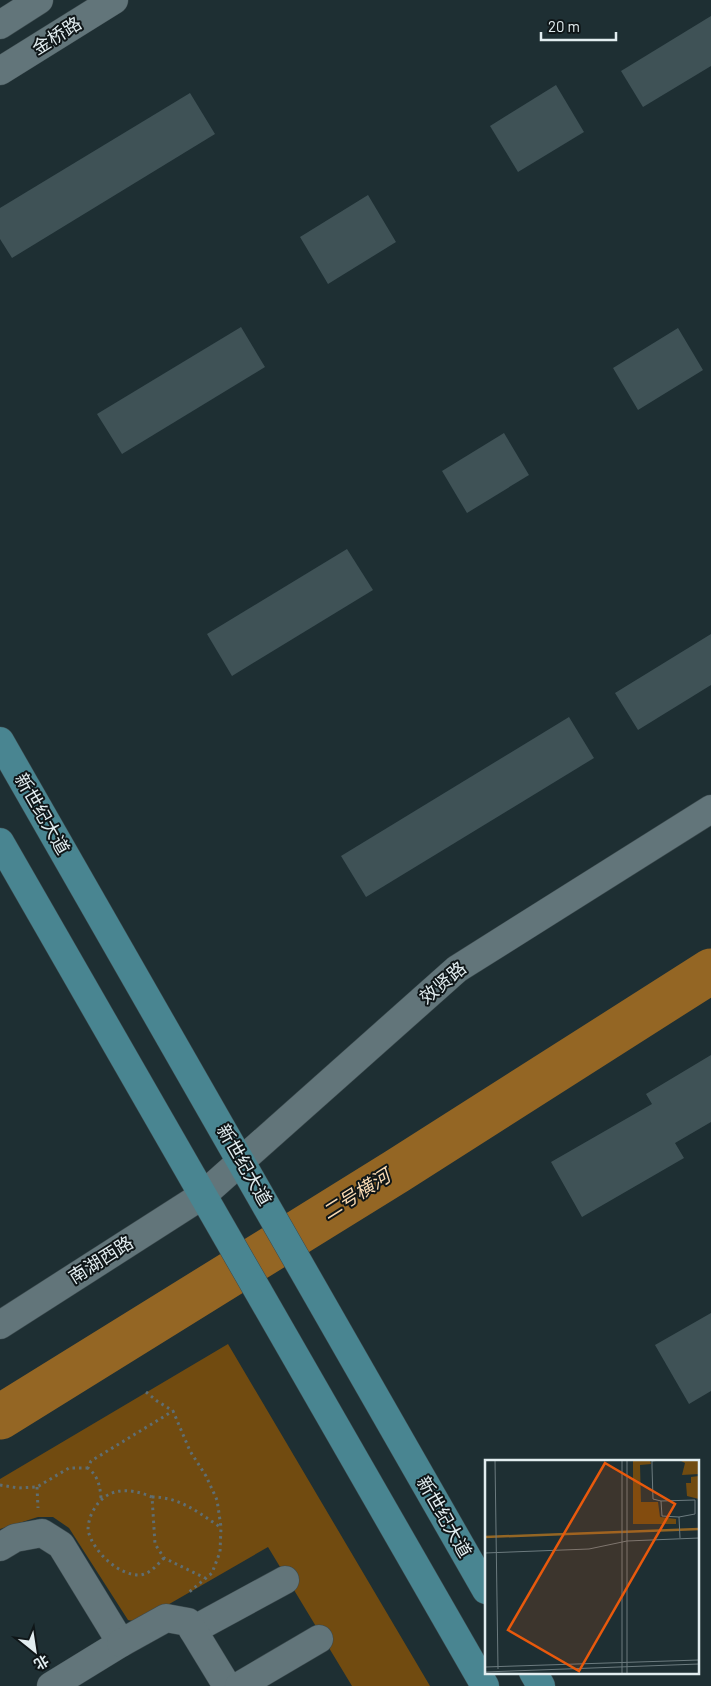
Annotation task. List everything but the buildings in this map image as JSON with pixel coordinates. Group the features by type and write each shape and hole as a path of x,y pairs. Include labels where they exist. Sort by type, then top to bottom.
{"main road":[{"name":"新世纪大道","path":"0,741 485,1588"},
{"path":"0,842 485,1686"},
{"path":"534,1674 541,1686"}],"street":[{"path":"0,25 39,0"},
{"name":"金桥路","path":"0,71 114,0"},
{"name":"效贤路","path":"203,1196 457,969 711,809"},
{"name":"南湖西路","path":"0,1325 203,1196"},
{"path":"0,1547 15,1538 42,1533 61,1545 121,1643"},
{"path":"193,1630 285,1580"},
{"path":"51,1686 166,1618 188,1622 227,1686"},
{"path":"238,1686 319,1639"}],"path":[{"path":"146,1392 173,1410 190,1451 206,1476 217,1500 221,1528 220,1552 212,1574 188,1593"},
{"path":"88,1468 91,1461 173,1410"},
{"path":"0,1485 18,1488 37,1486 69,1468 88,1468 95,1474 100,1487 101,1498"},
{"path":"37,1486 38,1509"},
{"path":"164,1558 154,1569 141,1575 125,1573 111,1564 96,1548 88,1529 90,1515 101,1498 107,1494 127,1491 143,1493 152,1497 164,1497 181,1502 221,1528"},
{"path":"152,1497 155,1544 164,1558 205,1578"}],"shaded area":[{"path":"228,1344 430,1686 352,1686 268,1547 138,1622 128,1620 69,1528 53,1517 38,1517 0,1529 0,1479"}],"waterway":[{"name":"二号横河","path":"0,1417 397,1171 711,971"}]}
